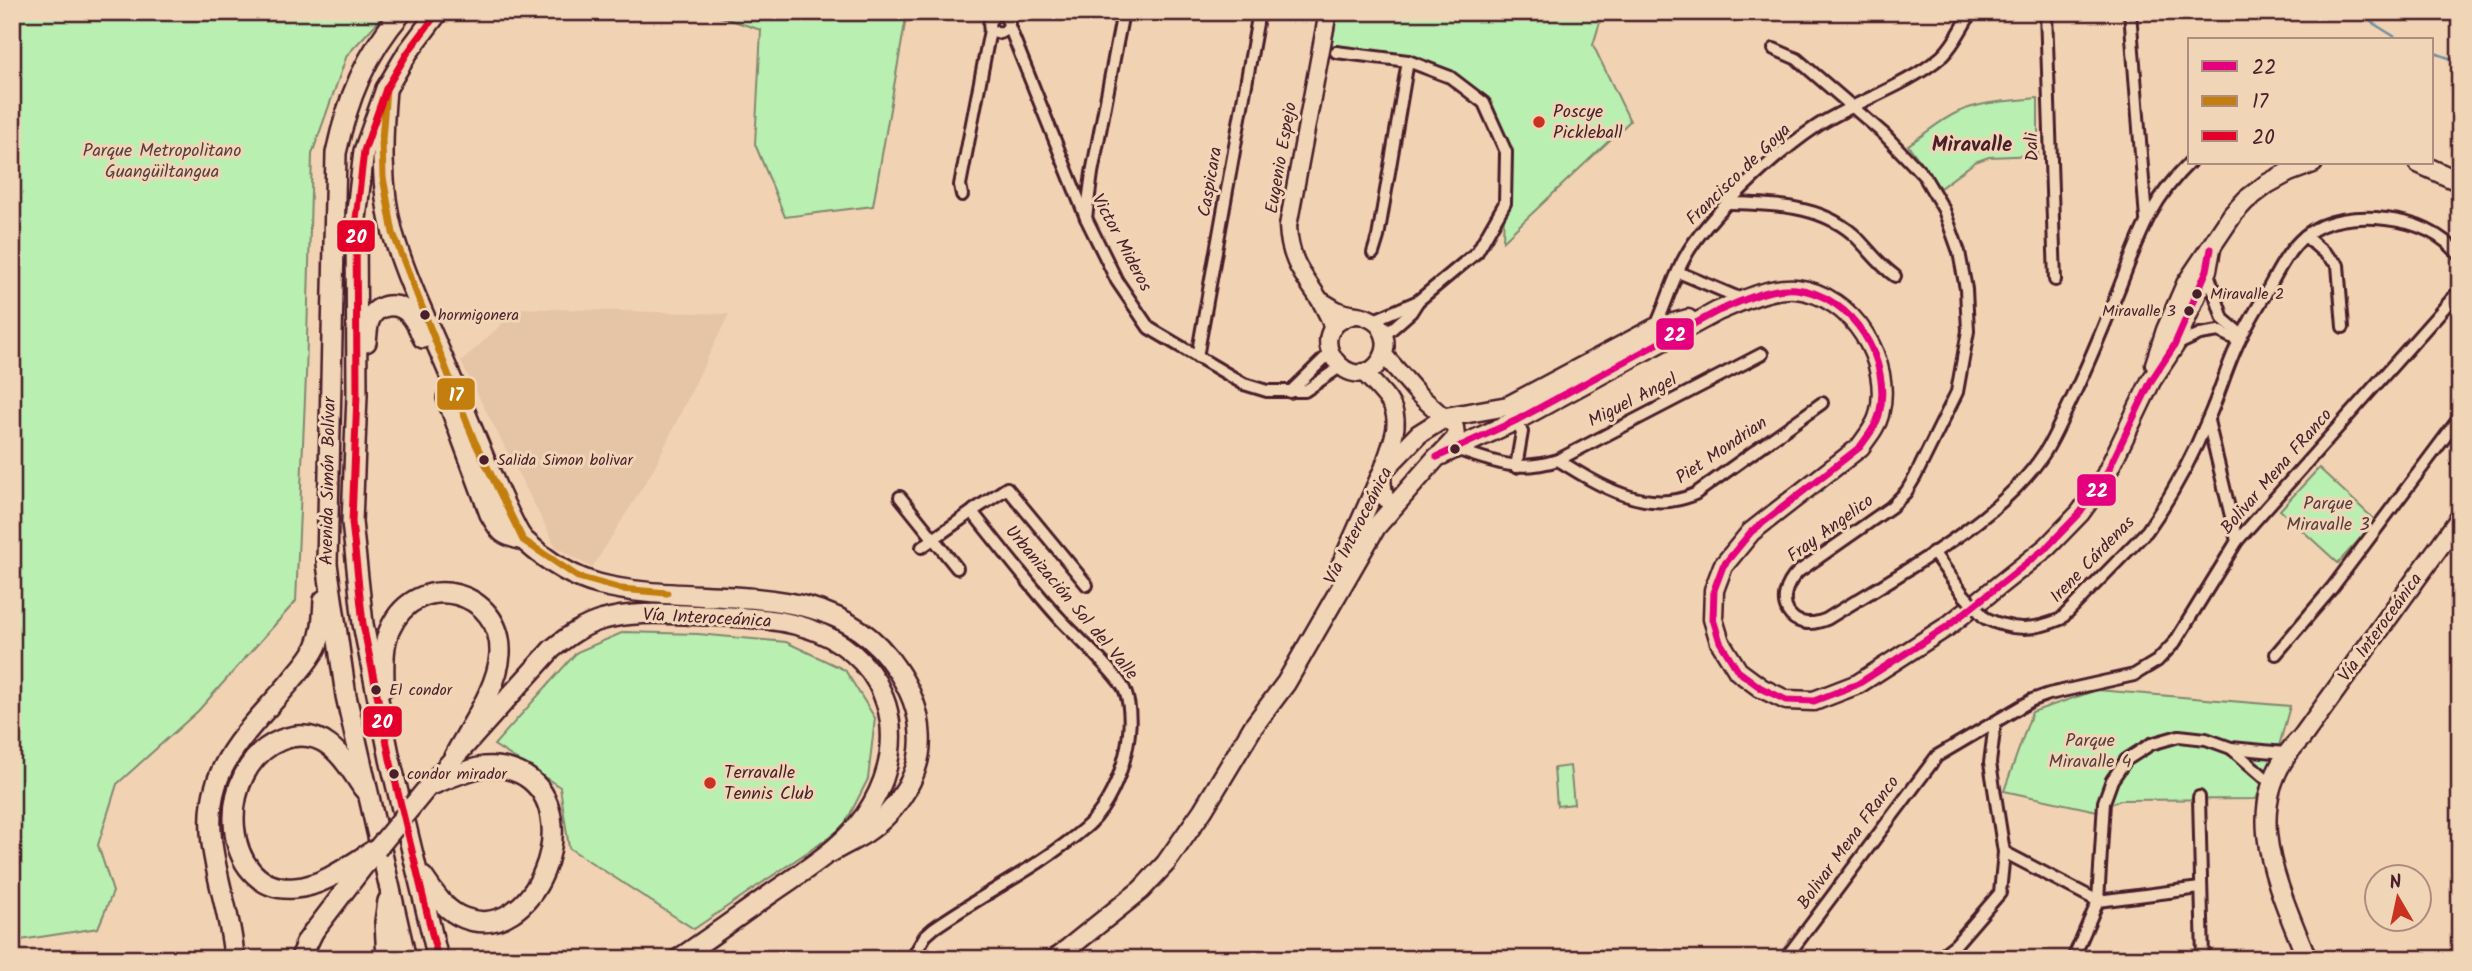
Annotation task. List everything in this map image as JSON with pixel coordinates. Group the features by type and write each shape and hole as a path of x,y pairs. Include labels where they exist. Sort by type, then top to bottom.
{"highway":[{"name":"Avenida Simón Bolívar","path":"402,12 362,69 345,112 336,153 327,564 346,696 406,959"},
{"name":"Avenida Simón Bolívar","path":"438,12 408,52 386,89 364,151 356,219 357,395 352,522 363,624 383,723 438,959"},
{"path":"386,89 382,140 383,177 393,233 474,440 523,540"},
{"path":"357,395 370,319 380,308 402,307 416,320 490,514 506,536 523,540 562,568 597,584 645,592 710,596 818,609 857,626 874,641 888,656 911,696 919,722 920,753 909,784 890,811 865,833 831,852"},
{"path":"234,959 233,937 212,849 212,806 216,786 225,762 237,744 310,658 316,647 322,625 327,564"},
{"path":"383,723 385,645 395,619 411,601 422,595 444,593 467,598 478,605 494,626 500,652 494,681 454,757"},
{"path":"371,801 343,758 330,745 314,737 286,738 262,751 243,772 235,801 234,832 246,863 257,876 281,889 315,883 376,849"},
{"path":"417,870 449,909 463,918 492,920 507,916 528,898 545,869 552,839 552,817 548,802 540,789 516,771 484,767 428,786"},
{"path":"387,959 385,922 389,886"},
{"path":"300,959 313,932"}],"main road":[{"name":"Vía Interoceánica","path":"2151,381 2166,330 2186,284 2228,221 2246,200 2267,184 2310,164"},
{"path":"2420,164 2460,182"},
{"name":"Vía Interoceánica","path":"1253,727 1262,698 1303,634 1342,564 1383,471 1419,434 1446,417 1513,413 1640,354 1718,311 1781,289 1811,292 1833,304 1862,331 1872,348 1882,380 1879,417 1860,447 1751,533 1723,566 1714,590 1713,619 1720,642 1738,671 1760,688 1786,700 1814,701 1858,684 1948,626 2047,547 2080,513 2103,481 2151,381 2174,345 2207,270 2211,249"},
{"name":"Vía Interoceánica","path":"1055,959 1141,890 1166,863 1203,810 1253,727 1286,683 1376,527 1437,457 1455,449 1655,328 1718,311"},
{"name":"Vía Interoceánica","path":"2307,959 2271,860 2265,811 2271,783 2285,753 2302,737 2460,518"},
{"name":"Vía Interoceánica","path":"291,959 428,786 552,649 576,631 602,620 666,614 764,620 816,631 854,653 876,679 889,712 891,751 881,786 872,806 831,852 678,959"},
{"name":"Vía Interoceánica","path":"2268,831 2282,783 2302,737"}],"street":[{"path":"1086,218 1123,12"},
{"name":"Caspicara","path":"1196,358 1259,12"},
{"name":"Eugenio Espejo","path":"1328,12 1288,226 1289,244 1295,264 1323,302 1333,328"},
{"name":"Francisco de Goya","path":"1640,354 1655,328 1678,272 1697,239 1730,202 1785,150 1815,127 1941,57 1972,12"},
{"name":"Dali","path":"2046,12 2054,280"},
{"path":"2130,12 2146,219"},
{"name":"Victor Mideros","path":"962,195 960,185 991,18 998,13 1005,16 1086,218 1117,281 1149,328 1244,384 1268,391 1305,391 1313,387 1335,360"},
{"path":"990,30 1000,33 1009,26"},
{"name":"Fray Angelico","path":"1774,49 1797,59 1884,134 1924,176 1944,210 1959,252 1964,277 1968,331 1957,392 1910,485 1891,507 1789,581 1784,594 1786,607 1791,616 1803,624 1814,625 1827,620 1933,552 2007,499 2029,474 2048,448 2097,344 2146,219 2188,164"},
{"path":"1336,52 1408,61 1450,77 1484,103 1506,152 1505,203 1477,252 1418,301 1374,320"},
{"path":"1373,253 1408,61"},
{"path":"1069,179 1081,182 1092,173"},
{"path":"1730,202 1770,204 1821,215 1852,234 1881,266 1895,275"},
{"name":"Irene Cárdenas","path":"1933,552 1985,618 2017,629 2045,626 2061,619 2147,531 2159,515 2208,421 2241,338 2287,255 2305,236 2315,228 2337,221 2376,218 2400,220 2430,230 2453,247 2460,256"},
{"path":"2305,236 2338,265 2343,327"},
{"path":"2207,270 2223,319 2241,338"},
{"path":"1678,272 1744,300"},
{"name":"Bolivar Mena FRanco","path":"1785,959 1937,756 2032,700 2134,675 2157,661 2175,642 2237,541 2460,290"},
{"path":"1385,335 1411,312 1418,301"},
{"path":"1323,302 1341,312 1356,315 1374,320 1385,335 1384,355 1372,369 1363,372 1347,371 1335,360 1328,345 1333,328 1347,317 1356,315"},
{"path":"2174,345 2200,334 2218,331 2241,338"},
{"name":"Miguel Angel","path":"1455,449 1516,467 1538,466 1558,460 1762,354"},
{"path":"1384,355 1419,395 1455,427 1456,437 1437,457"},
{"path":"1290,392 1300,380 1335,360"},
{"path":"1363,372 1393,409 1395,430 1383,471 1385,498 1394,505"},
{"name":"Piet Mondrian","path":"1558,460 1612,491 1656,502 1679,501 1695,494 1822,403"},
{"path":"1513,413 1522,432 1516,467"},
{"path":"2276,654 2347,569 2460,417"},
{"path":"2208,421 2237,541"},
{"name":"Urbanización Sol del Valle","path":"912,959 925,936 934,928 1039,864 1093,821 1111,790 1127,748 1129,712 1124,689 1059,618 973,511 1003,488 1007,488 1087,584"},
{"path":"900,497 957,568"},
{"path":"922,547 973,511"},
{"path":"1937,959 1956,944 2000,894 2004,852 1990,763 1995,723"},
{"path":"2073,959 2098,901 2104,802 2112,780 2126,760 2151,744 2179,736 2206,739 2231,748 2285,753"},
{"path":"2231,748 2271,783"},
{"path":"2199,797 2203,959"},
{"path":"2004,852 2098,901 2200,888"}],"shaded area":[{"path":"519,308 729,314 652,472 592,568 556,547 461,362"}],"green space":[{"name":"Parque Metropolitano Guangüiltangua","path":"12,12 387,12 347,55 312,154 296,601 198,711 117,784 98,845 113,892 98,928 21,940 12,933"},
{"path":"706,12 907,12 873,206 785,217 755,144 761,30"},
{"path":"1338,12 1603,12 1593,45 1630,121 1503,241 1506,155 1486,108 1452,78 1409,58 1331,47"},
{"path":"2038,98 2038,155 1989,157 1975,162 1940,188 1908,145 1945,119 1968,108"},
{"name":"Parque Miravalle 3","path":"2319,468 2376,521 2338,563 2280,510"},
{"name":"Terravalle Tennis Club","path":"624,632 698,634 786,642 845,670 875,718 868,779 843,828 694,929 569,848 560,787 494,745 577,652"},
{"name":"Parque Miravalle 4","path":"2097,690 2290,706 2279,746 2256,799 2120,800 2097,811 2004,791 2032,712"},
{"path":"1570,766 1574,804 1557,806 1554,768"}],"waterway":[{"path":"2355,12 2397,38"},
{"path":"2434,53 2460,62"}],"transit line":[{"name":"20","path":"438,12 408,52 386,89 364,151 356,219 357,395 352,522 363,624 390,759 438,959"},
{"name":"17","path":"386,89 382,140 383,177 393,233 474,440 523,540 578,577 621,589 667,593"},
{"name":"22","path":"1437,457 1517,420 1718,311 1746,299 1766,292 1796,289 1817,294 1835,304 1864,334 1874,353 1882,395 1878,419 1860,447 1751,532 1723,566 1714,590 1713,619 1720,642 1738,671 1761,688 1786,700 1814,701 1858,684 1948,626 2047,547 2080,513 2103,481 2151,381 2174,346 2207,270 2211,249"}],"place":[{"name":"Poscye Pickleball","path":"1539,122"},
{"name":"Miravalle 2","path":"2197,294"},
{"name":"Miravalle 3","path":"2189,311"},
{"name":"hormigonera","path":"425,315"},
{"name":"Salida Simon bolivar","path":"484,460"},
{"name":"El condor","path":"376,690"},
{"name":"condor mirador","path":"394,774"},
{"name":"Terravalle Tennis Club","path":"710,783"}],"district":[{"name":"Miravalle","path":"1972,145"}]}
